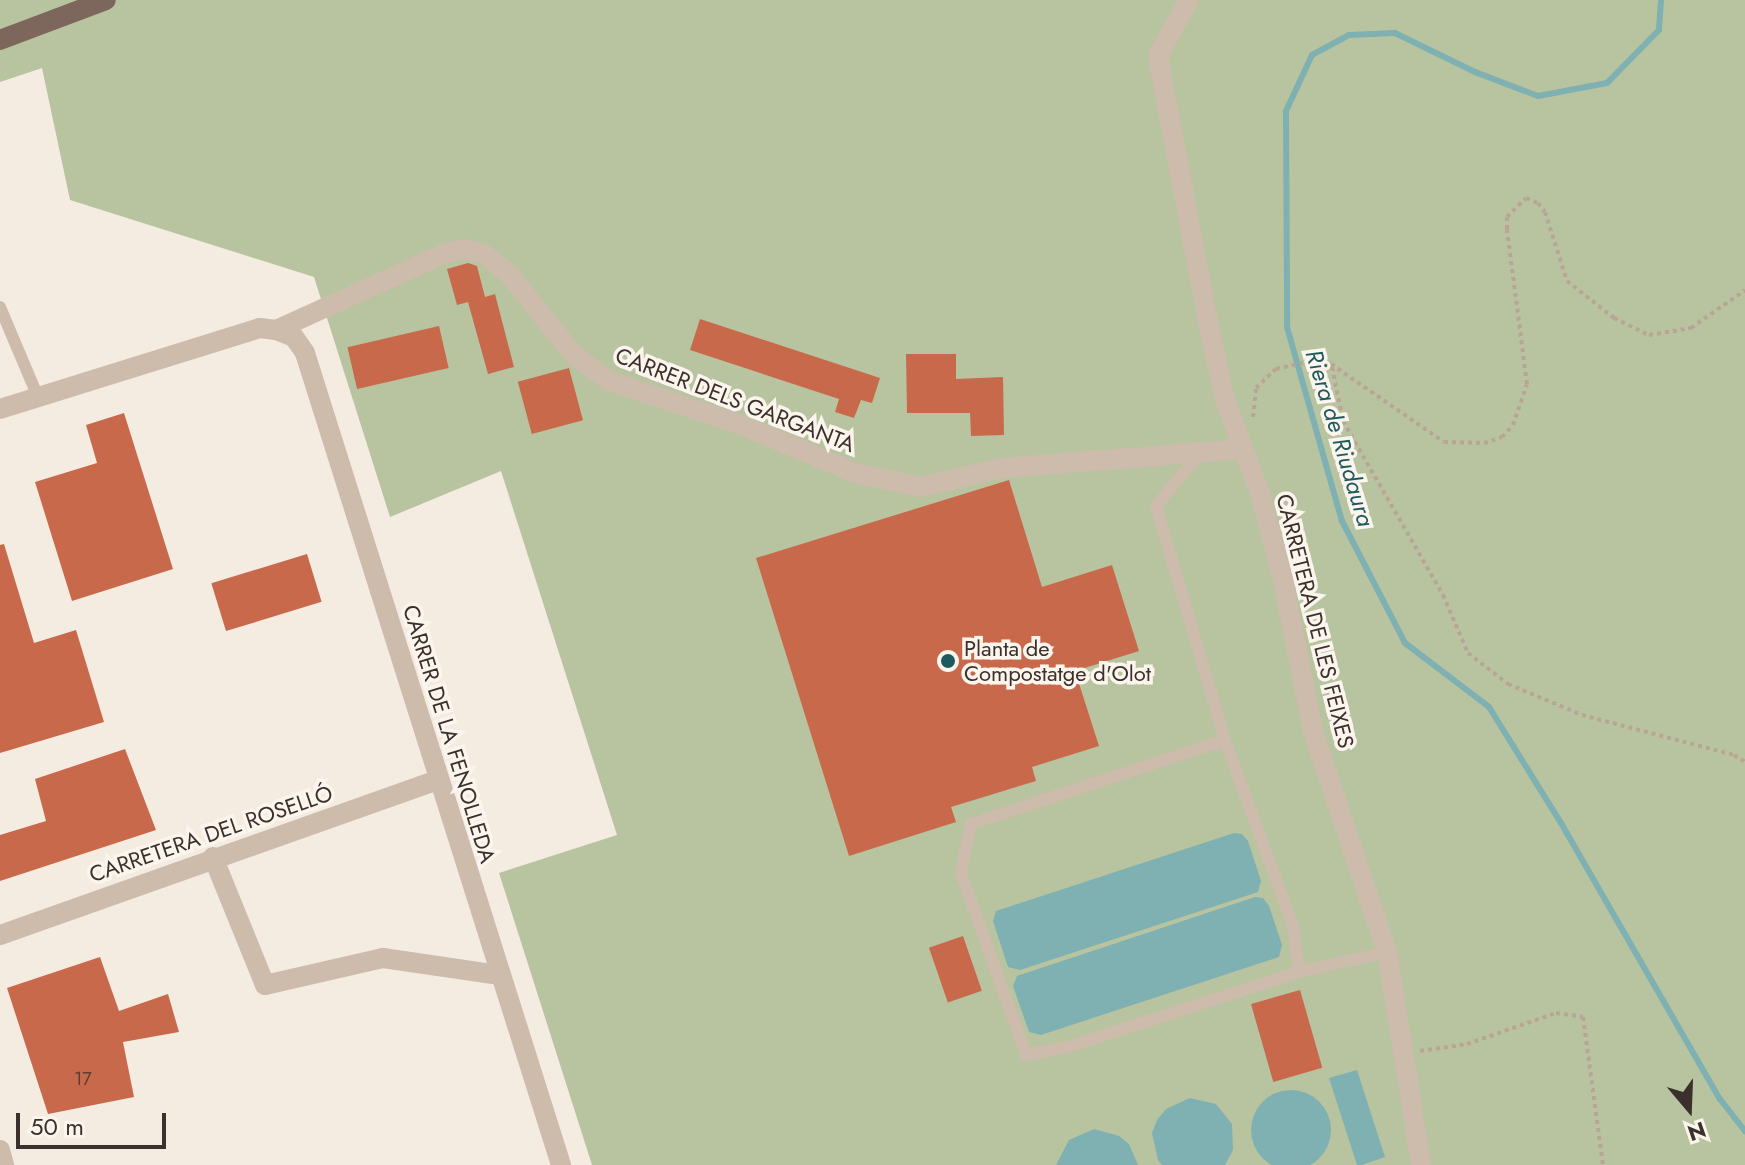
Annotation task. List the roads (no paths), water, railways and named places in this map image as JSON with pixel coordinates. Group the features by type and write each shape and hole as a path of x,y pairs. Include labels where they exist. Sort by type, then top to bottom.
{"main road":[{"path":"0,40 106,0"}],"street":[{"name":"CARRETERA DE LES FEIXES","path":"1189,0 1159,54 1160,78 1213,345 1225,400 1260,493 1283,581 1313,731 1387,952 1421,1165"},
{"name":"CARRER DELS GARGANTA","path":"0,409 260,328 276,330 446,253 465,249 484,254 509,274 574,355 609,381 736,423 856,473 921,487 1002,468 1243,449"},
{"name":"CARRER DE LA FENOLLEDA","path":"276,330 294,337 305,353 561,1165"},
{"name":"CARRETERA DEL ROSELLÓ","path":"0,935 213,857 438,780"},
{"path":"213,857 265,985 383,958 500,975"},
{"path":"0,1150 4,1165"}],"lane":[{"path":"0,307 38,397"},
{"path":"1200,453 1156,506 1225,740 1293,926 1299,972"},
{"path":"1225,740 971,824 961,873 1026,1055 1068,1047 1299,972 1387,952"}],"water":[{"path":"1234,833 1242,834 1248,841 1261,881 1258,892 1020,970 1008,967 993,921 996,911"},
{"path":"1255,897 1263,898 1269,906 1282,945 1279,957 1041,1035 1029,1032 1013,986 1017,976"},
{"path":"1357,1070 1385,1157 1362,1165 1357,1165 1329,1078"},
{"path":"1291,1090 1306,1093 1319,1102 1328,1115 1331,1130 1328,1145 1319,1158 1306,1167 1291,1170 1276,1167 1263,1158 1254,1145 1251,1130 1254,1115 1263,1102 1276,1093"},
{"path":"1190,1098 1216,1104 1232,1124 1233,1150 1225,1165 1162,1165 1158,1160 1152,1133 1157,1120 1166,1109"},
{"path":"1094,1129 1119,1136 1129,1144 1138,1165 1056,1165 1069,1140"}],"waterway":[{"name":"Riera de Riudaura","path":"1661,0 1659,30 1607,83 1538,96 1475,72 1395,33 1349,35 1312,55 1286,111 1287,327 1342,521 1405,643 1489,707 1561,823 1720,1099 1745,1131"}],"place":[{"name":"Planta de Compostatge d'Olot","path":"948,661"}]}
